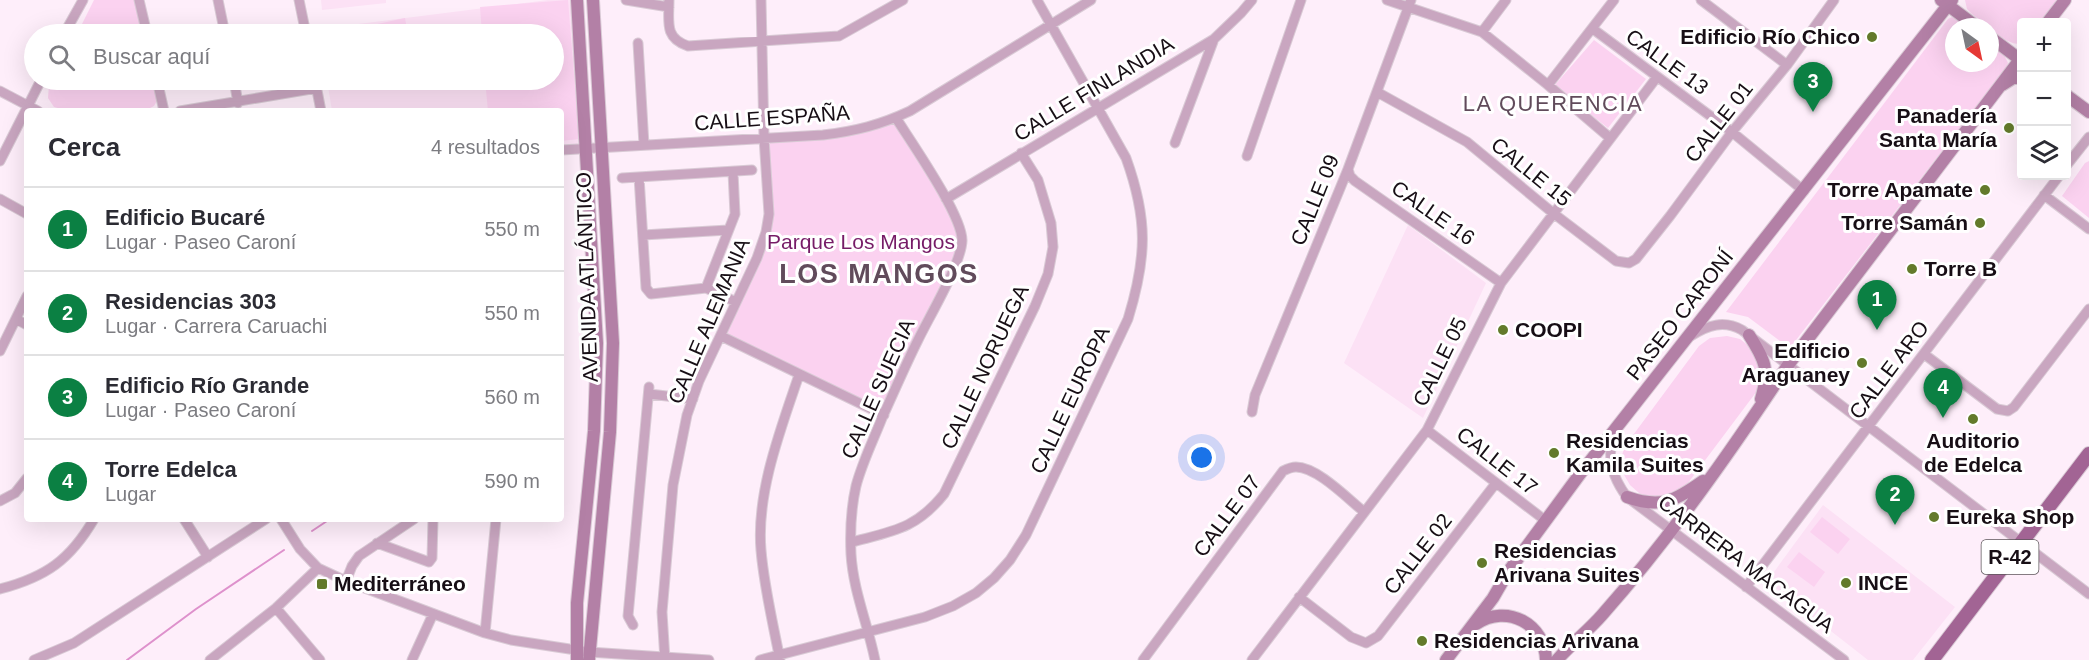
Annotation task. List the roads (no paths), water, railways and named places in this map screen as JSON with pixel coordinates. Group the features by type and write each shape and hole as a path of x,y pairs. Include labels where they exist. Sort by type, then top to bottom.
{"main road":[{"name":"R-42","path":"1932,660 2089,454"}],"street":[{"path":"70,24 83,0"},
{"path":"139,0 145,24"},
{"path":"218,0 223,24"},
{"path":"299,0 304,24"},
{"name":"AVENIDA ATLÁNTICO","path":"577,0 597,343 594,431 577,603 583,655"},
{"name":"AVENIDA ATLÁNTICO","path":"583,655 610,432 613,343 593,0"},
{"path":"628,0 669,4 669,27 672,38 688,46 839,36 903,0"},
{"name":"CALLE ALEMANIA","path":"664,658 662,612 673,484 687,415 699,381 757,258 768,223 761,0"},
{"name":"CALLE EUROPA","path":"760,660 780,658 926,617 976,593 994,578 1010,560 1026,535 1128,320 1143,258 1141,207 1126,158 1037,0"},
{"name":"CALLE ESPAÑA","path":"564,150 851,132 882,124 896,118 1091,0"},
{"name":"CALLE FINLANDIA","path":"946,199 1214,39 1252,0"},
{"path":"1247,156 1301,0"},
{"path":"1387,0 1409,4 1482,32 1610,138"},
{"path":"1482,32 1506,0"},
{"path":"1548,85 1614,0"},
{"path":"1701,0 1712,3 1787,65"},
{"name":"CALLE 01","path":"1629,263 1636,259 1670,216 1732,132 1787,65 1834,0"},
{"path":"2051,18 2065,0"},
{"path":"1947,2 1966,18"},
{"name":"PASEO CARONÍ","path":"1446,660 1546,521 1616,429 1803,191 1947,2"},
{"name":"CALLE 09","path":"1252,412 1255,395 1348,169 1409,4"},
{"name":"CALLE 13","path":"1593,29 1732,132 1803,191"},
{"path":"1175,143 1214,39"},
{"path":"638,43 644,145"},
{"path":"1999,43 2017,56"},
{"path":"1557,660 1601,617 1672,530 1758,411 1788,365 2017,64"},
{"name":"CALLE 05","path":"1252,660 1363,511 1427,430 1501,283 1657,77"},
{"path":"1996,89 2013,78 2017,78"},
{"path":"27,106 36,90"},
{"path":"159,90 163,108"},
{"path":"236,90 238,103"},
{"path":"202,108 238,103 291,90"},
{"path":"317,90 320,108"},
{"path":"0,91 31,108"},
{"name":"CALLE 15","path":"1377,92 1467,142 1553,213 1616,261 1629,263"},
{"path":"2071,98 2089,112"},
{"path":"0,160 24,112"},
{"name":"CALLE SUECIA","path":"875,660 855,582 851,555 856,487 864,460 907,361 960,253 962,239 959,226 946,199 896,118"},
{"path":"2071,161 2089,136"},
{"name":"CALLE NORUEGA","path":"852,542 899,530 917,521 938,502 944,494 1035,306 1048,274 1053,247 1051,223 1038,180 1021,153"},
{"name":"CALLE 16","path":"1348,169 1354,181 1501,283"},
{"path":"622,178 752,170"},
{"path":"706,288 735,214 733,172"},
{"path":"639,177 646,288 651,294 706,288 736,302"},
{"name":"CALLE ARO","path":"1746,587 2056,180"},
{"path":"2044,195 2089,229"},
{"path":"0,199 24,212"},
{"path":"643,235 728,230"},
{"path":"0,351 24,302"},
{"path":"1924,354 1997,410 2008,411 2014,407 2089,309"},
{"path":"16,319 24,323"},
{"path":"1687,339 1706,327 1726,324 1735,326 2089,594"},
{"path":"1749,335 1765,363 1767,374 1758,411"},
{"path":"721,336 884,415"},
{"path":"780,658 771,620 761,549 763,513 770,464 799,375"},
{"path":"633,625 628,616 649,390 693,399"},
{"name":"CARRERA MACAGUA","path":"1616,429 1610,445 1610,456 1615,478 1627,497 1844,660"},
{"name":"CALLE 17","path":"1427,430 1546,521"},
{"name":"CALLE 07","path":"1143,660 1283,471 1293,466 1303,467 1317,473 1363,511"},
{"path":"1627,497 1643,502 1663,503 1686,493 1712,474"},
{"path":"0,501 15,493 24,482"},
{"name":"CALLE 02","path":"1299,597 1351,637 1366,643 1378,636 1496,483"},
{"path":"0,589 26,582 48,571 67,556 86,534 92,522"},
{"path":"186,522 208,557"},
{"path":"34,660 74,643 261,522"},
{"path":"283,522 300,549 318,568 346,581 485,633 583,655 709,660"},
{"path":"346,581 359,556 410,522"},
{"path":"378,543 429,562 432,558 433,522"},
{"path":"485,633 496,522"},
{"path":"216,658 276,608 318,568"},
{"path":"276,608 320,660"},
{"path":"412,660 433,614"},
{"path":"1471,628 1495,615 1521,619 1534,628 1544,643 1546,660"}],"waterway":[{"path":"312,531 326,522"},
{"path":"127,660 196,609 284,550"}],"place":[{"name":"Edificio Río Chico","path":"1872,37"},
{"name":"Edificio Río Grande","path":"1813,112"},
{"name":"Panadería Santa María","path":"2009,128"},
{"name":"Torre Apamate","path":"1985,190"},
{"name":"Torre Samán","path":"1980,223"},
{"name":"Torre B","path":"1912,269"},
{"name":"COOPI","path":"1503,330"},
{"name":"Edificio Bucaré","path":"1877,330"},
{"name":"Edificio Araguaney","path":"1862,363"},
{"name":"Torre Edelca","path":"1943,418"},
{"name":"Auditorio de Edelca","path":"1973,419"},
{"name":"Residencias Kamila Suites","path":"1554,453"},
{"name":"Eureka Shop","path":"1934,517"},
{"name":"Residencias 303","path":"1895,525"},
{"name":"Residencias Arivana Suites","path":"1482,563"},
{"name":"INCE","path":"1846,583"},
{"name":"Mediterráneo","path":"322,584"},
{"name":"Residencias Arivana","path":"1422,641"}],"district":[{"name":"LA QUERENCIA","path":"1553,103"},
{"name":"LOS MANGOS","path":"879,274"}],"park label":[{"name":"Parque Los Mangos","path":"861,242"}]}
